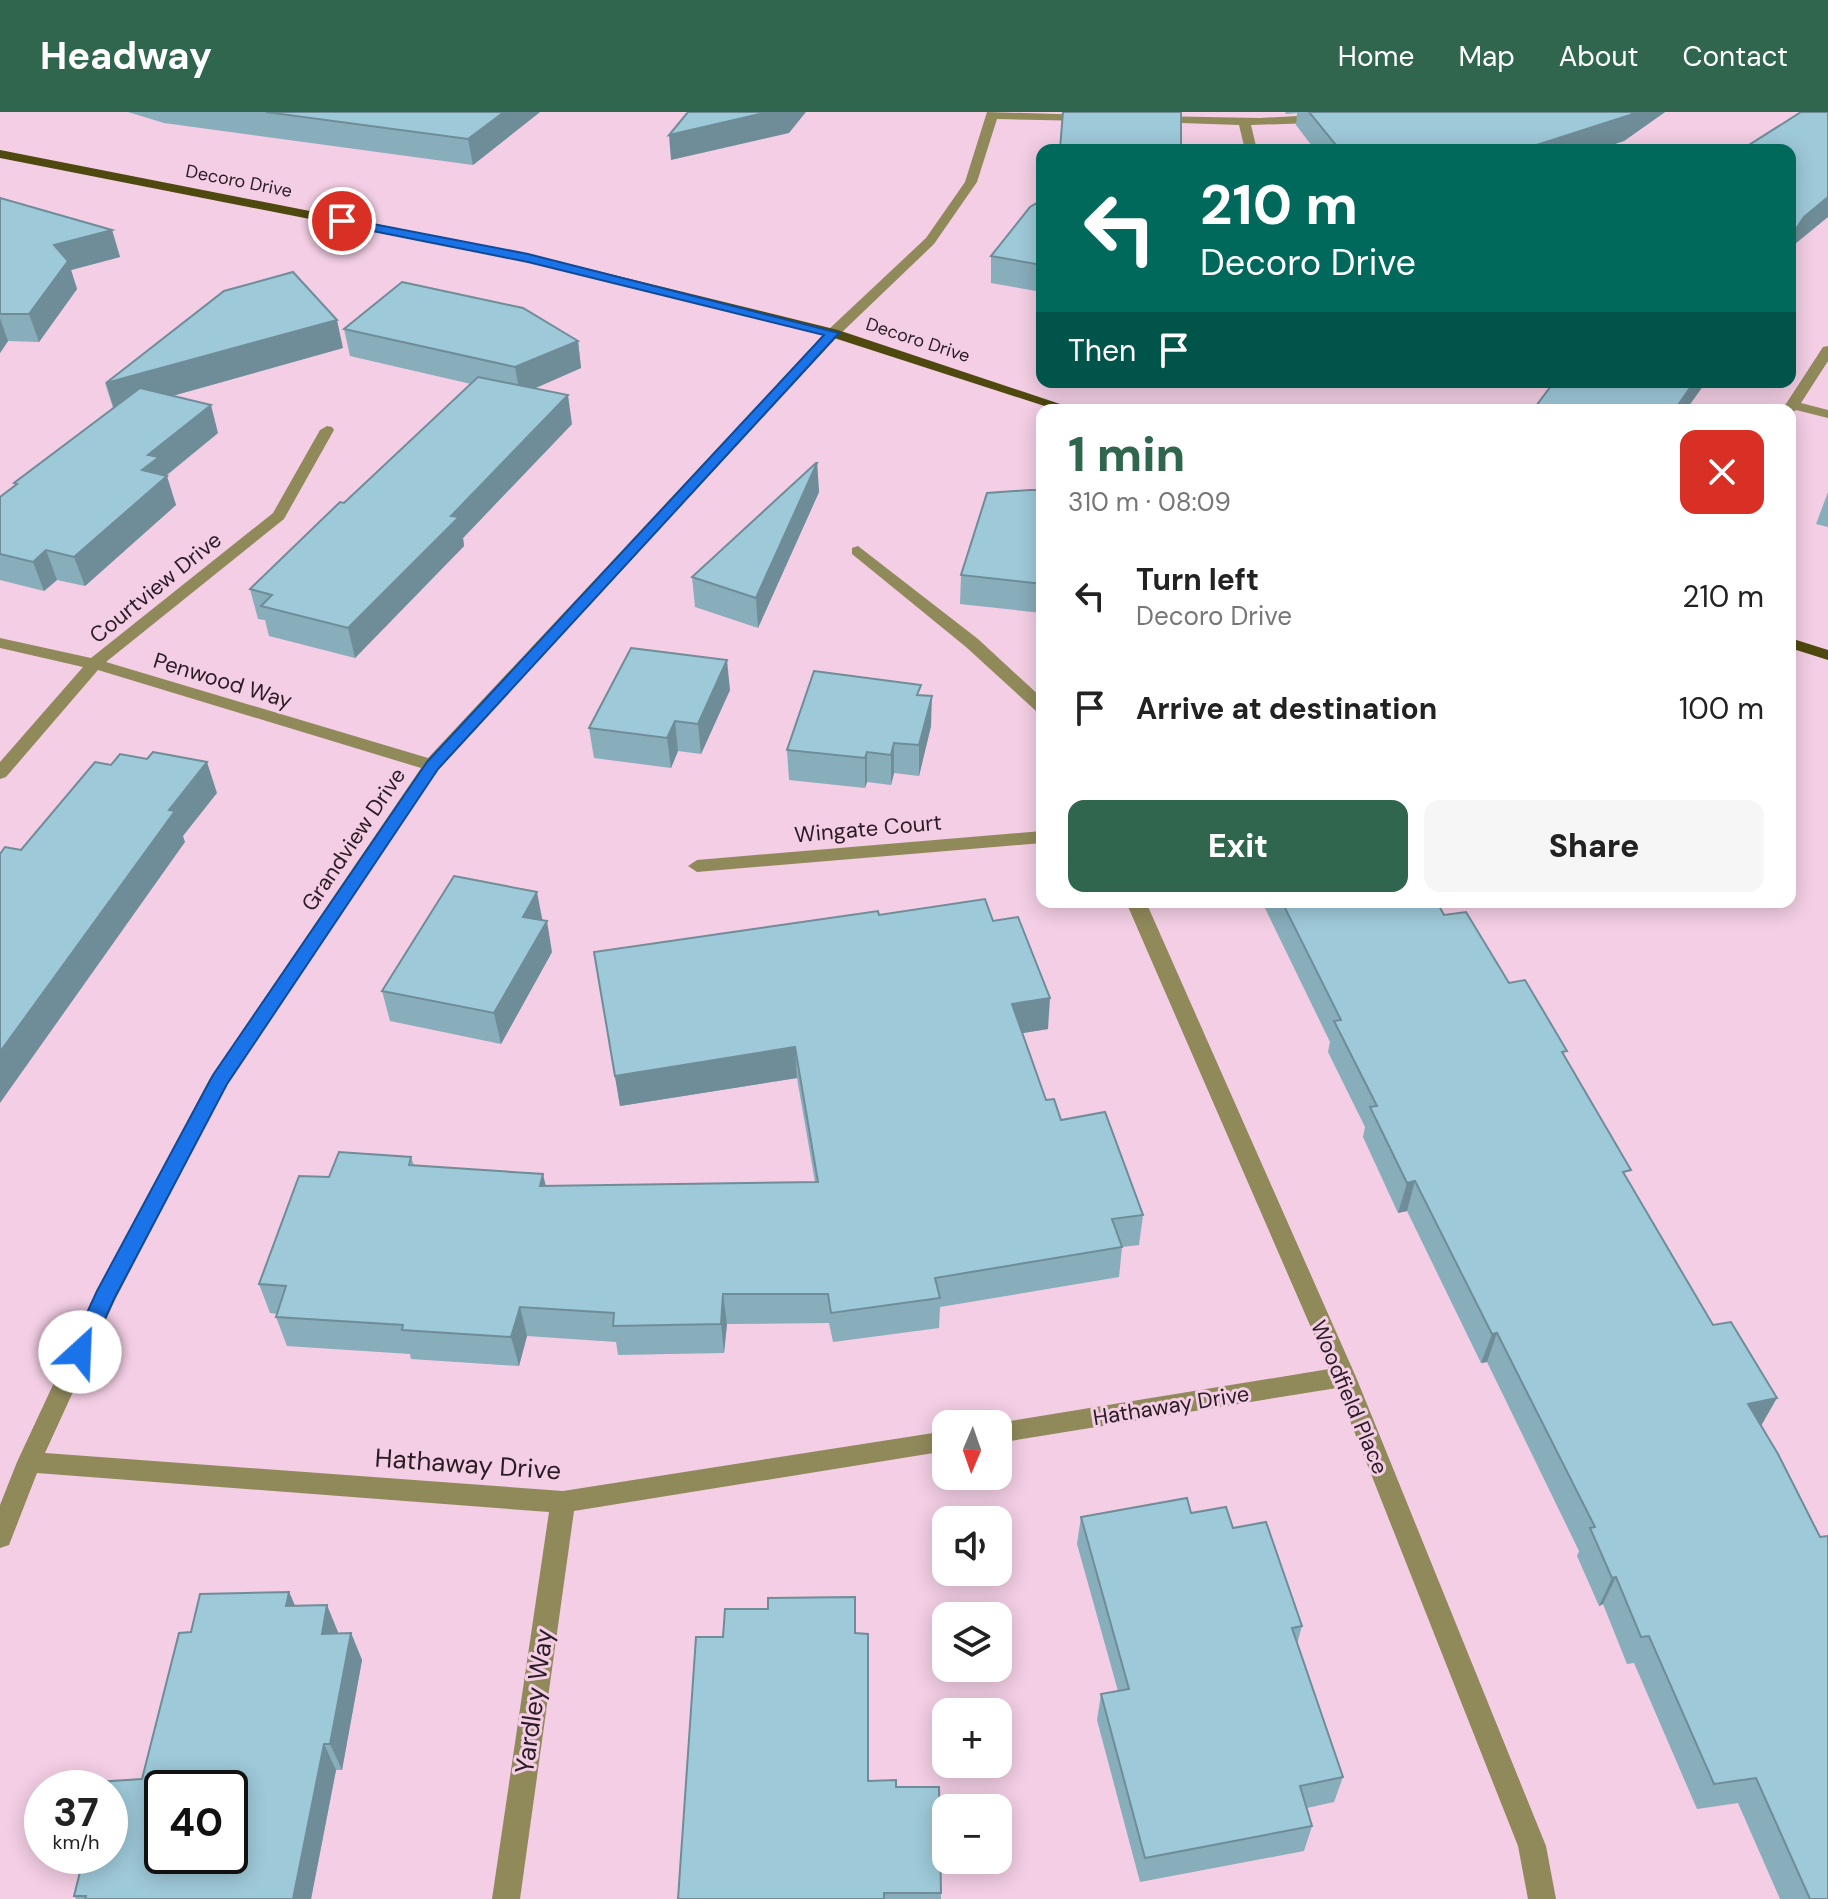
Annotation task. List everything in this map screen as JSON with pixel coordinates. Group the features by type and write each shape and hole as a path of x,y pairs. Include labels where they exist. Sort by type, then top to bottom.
{"main road":[{"name":"Decoro Drive","path":"0,154 528,258 833,333 1052,404"},
{"path":"1796,645 1828,655"}],"street":[{"path":"1134,119 1244,122 1349,116 1367,112"},
{"path":"993,114 1103,118"},
{"name":"Grandview Drive","path":"0,1537 29,1462 105,1297 219,1080 432,765 833,333 930,241 971,182 993,114"},
{"path":"1244,122 1250,144"},
{"path":"1793,404 1828,350"},
{"path":"1796,408 1828,414"},
{"name":"Courtview Drive","path":"0,773 94,664 279,516 327,430"},
{"path":"858,551 972,643 1036,702"},
{"name":"Penwood Way","path":"0,643 94,664 432,765"},
{"name":"Wingate Court","path":"697,866 1036,838"},
{"name":"Woodfield Place","path":"1139,908 1344,1377 1532,1846 1542,1899"},
{"name":"Hathaway Drive","path":"1012,1431 1344,1377"},
{"name":"Hathaway Drive","path":"29,1462 563,1502 932,1443"},
{"name":"Yardley Way","path":"506,1899 563,1502"}],"building":[{"path":"266,112 504,112 468,139"},
{"path":"688,112 769,112 669,135"},
{"path":"1063,112 1181,112 1181,144 1060,144"},
{"path":"1309,112 1635,112 1540,144 1335,144"},
{"path":"1801,112 1828,112 1828,197 1804,217 1796,229 1796,144 1750,144"},
{"path":"0,198 112,230 54,245 68,261 29,314 0,314"},
{"path":"1036,204 1036,264 991,256"},
{"path":"293,272 337,320 106,383 224,291"},
{"path":"402,282 523,308 578,341 515,367 344,329"},
{"path":"478,377 568,395 451,516 459,517 348,628 261,606 272,595 250,589 340,502 344,503"},
{"path":"140,388 211,405 148,455 159,457 142,470 167,476 74,557 46,550 33,562 0,554 0,497 17,484 14,483"},
{"path":"1550,388 1690,388 1679,404 1538,404"},
{"path":"816,463 756,598 692,577"},
{"path":"1036,490 1036,583 961,575 987,493"},
{"path":"631,648 727,660 698,724 675,721 667,738 589,728"},
{"path":"814,671 921,685 917,695 932,696 919,745 894,743 891,755 867,752 865,758 787,750"},
{"path":"153,752 207,762 169,810 175,811 0,1052 0,854 5,847 21,850 95,762 111,765 120,754 147,759"},
{"path":"454,876 537,892 523,917 547,921 494,1013 382,991"},
{"path":"985,899 993,921 1018,917 1050,998 1012,1004 1046,1100 1054,1099 1061,1120 1105,1112 1143,1215 1112,1219 1122,1247 935,1278 940,1298 831,1313 828,1294 723,1294 721,1324 613,1326 614,1313 520,1307 511,1337 402,1330 403,1325 276,1317 286,1286 259,1284 299,1176 329,1177 339,1152 411,1157 409,1165 543,1174 540,1186 818,1182 795,1047 615,1076 594,952 878,911 879,915"},
{"path":"1285,908 1440,908 1444,915 1466,912 1509,983 1525,980 1567,1051 1562,1052 1631,1170 1623,1172 1713,1325 1731,1322 1777,1398 1748,1404 1778,1454 1820,1537 1828,1536 1828,1899 1810,1899 1756,1778 1714,1784 1649,1636 1641,1637 1616,1577 1612,1578 1590,1528 1595,1527 1497,1333 1492,1334 1415,1181 1407,1183 1370,1107 1377,1106 1334,1021 1341,1020"},
{"path":"1187,1498 1191,1513 1226,1507 1233,1528 1266,1522 1302,1626 1292,1628 1343,1777 1300,1786 1312,1826 1145,1858 1101,1694 1129,1689 1081,1517"},
{"path":"289,1592 286,1606 327,1605 322,1634 351,1633 330,1744 324,1744 293,1899 85,1899 86,1896 74,1896 80,1874 128,1874 128,1780 142,1779 144,1771 144,1874 248,1874 248,1770 144,1770 179,1633 191,1632 200,1594"},
{"path":"855,1597 855,1633 868,1634 868,1781 896,1780 896,1787 939,1787 939,1794 932,1794 932,1874 941,1874 941,1893 884,1893 884,1899 678,1899 696,1637 723,1637 725,1609 768,1609 768,1598"}],"route":[{"path":"80,1352 105,1297 219,1080 432,765 833,333 528,258 342,221"}]}
